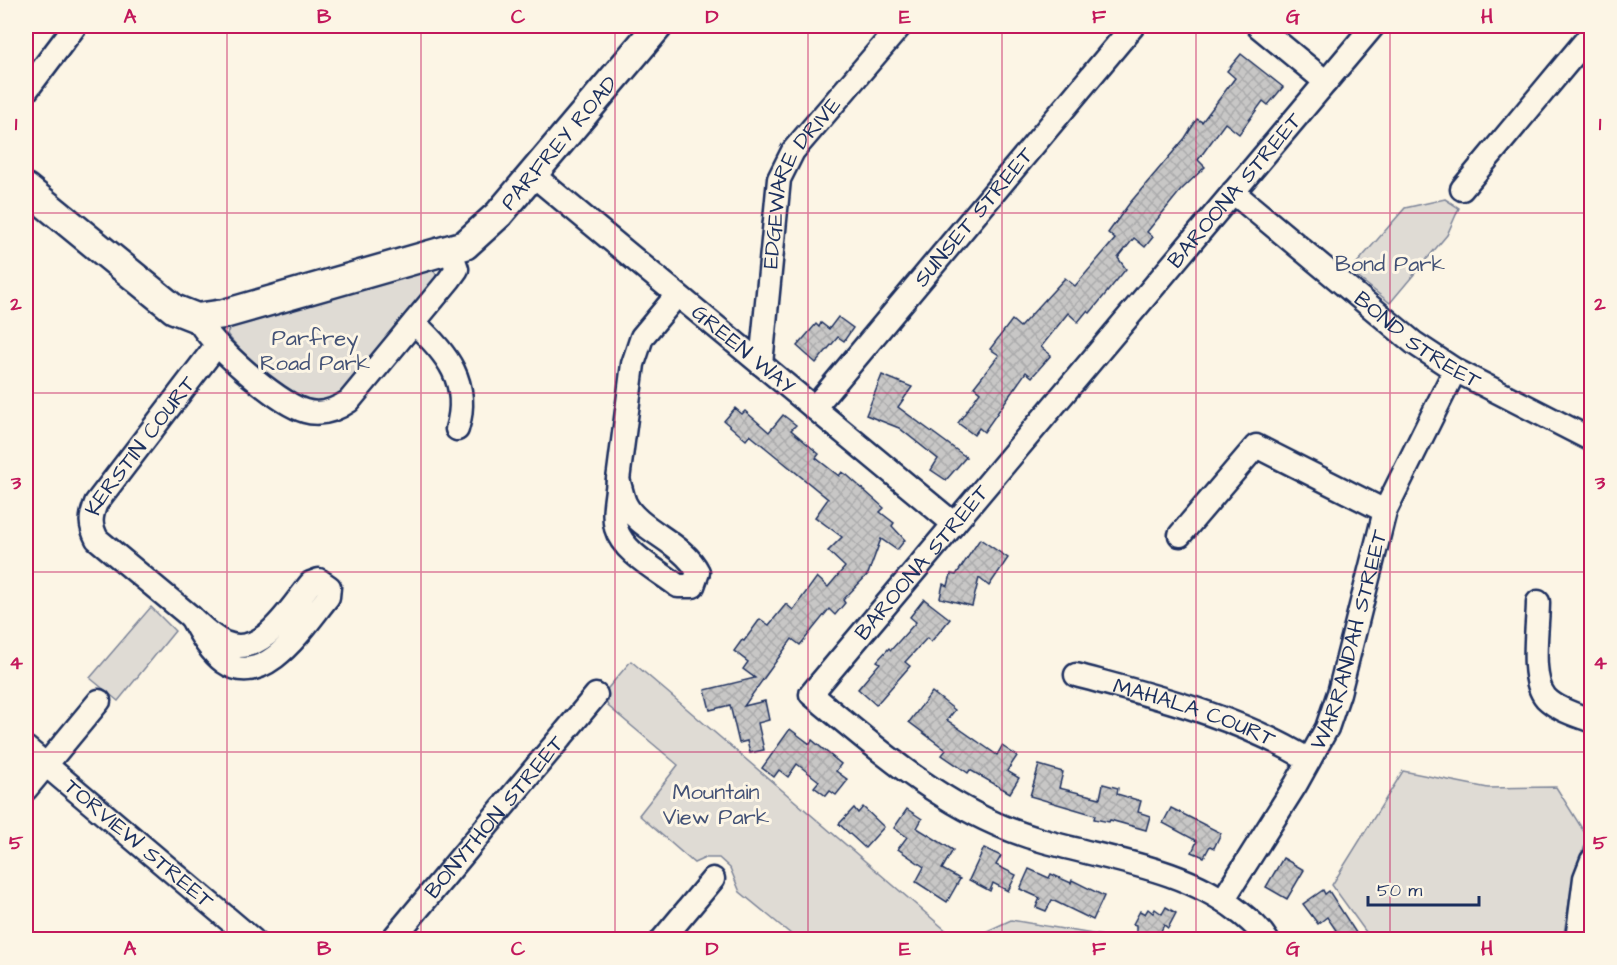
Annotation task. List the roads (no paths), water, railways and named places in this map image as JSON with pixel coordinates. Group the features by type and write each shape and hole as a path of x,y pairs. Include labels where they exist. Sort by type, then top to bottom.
{"main road":[{"name":"PARFREY ROAD","path":"197,318 224,314 465,245 478,235 532,175 657,26"},
{"path":"26,188 174,309 197,318"}],"street":[{"path":"26,91 75,26"},
{"name":"EDGEWARE DRIVE","path":"761,364 779,179 793,151 900,26"},
{"name":"SUNSET STREET","path":"814,408 1133,26"},
{"path":"1258,26 1326,82"},
{"name":"BAROONA STREET","path":"1267,939 1262,930 1223,900 1176,877 998,825 952,803 903,770 811,694 1373,26"},
{"path":"1462,189 1592,33"},
{"name":"GREEN WAY","path":"532,175 954,524"},
{"name":"BOND STREET","path":"1233,192 1398,330 1455,370 1592,440"},
{"path":"197,318 204,332 216,346 288,404 306,412 322,413 337,409 348,401 457,269 450,249"},
{"path":"618,480 626,505 636,516 692,560 698,572 693,586 678,586 626,545 616,529 615,521 618,480 633,364 642,337 677,295"},
{"path":"414,323 435,345 457,378 463,395 462,412 457,429"},
{"name":"KERSTIN COURT","path":"191,617 214,653 225,663 237,668 252,669 271,662 328,597 329,587 319,580 311,583 261,640 236,647 215,638 191,617 97,539 91,526 91,515 96,503 216,346"},
{"name":"WARRANDAH STREET","path":"1223,900 1327,728 1339,693 1385,511 1455,370"},
{"path":"1180,536 1256,446 1385,511"},
{"path":"1538,602 1536,675 1545,697 1566,711 1592,721"},
{"name":"MAHALA COURT","path":"1076,675 1214,714 1256,730 1309,760"},
{"name":"BONYTHON STREET","path":"392,939 596,695"},
{"path":"26,789 99,701"},
{"name":"TORVIEW STREET","path":"26,748 253,939"},
{"path":"1582,937 1585,878 1592,860"},
{"path":"662,939 713,879"}],"park label":[{"name":"Bond Park","path":"1390,264"},
{"name":"Parfrey Road Park","path":"315,350"},
{"name":"Mountain View Park","path":"716,804"}]}
